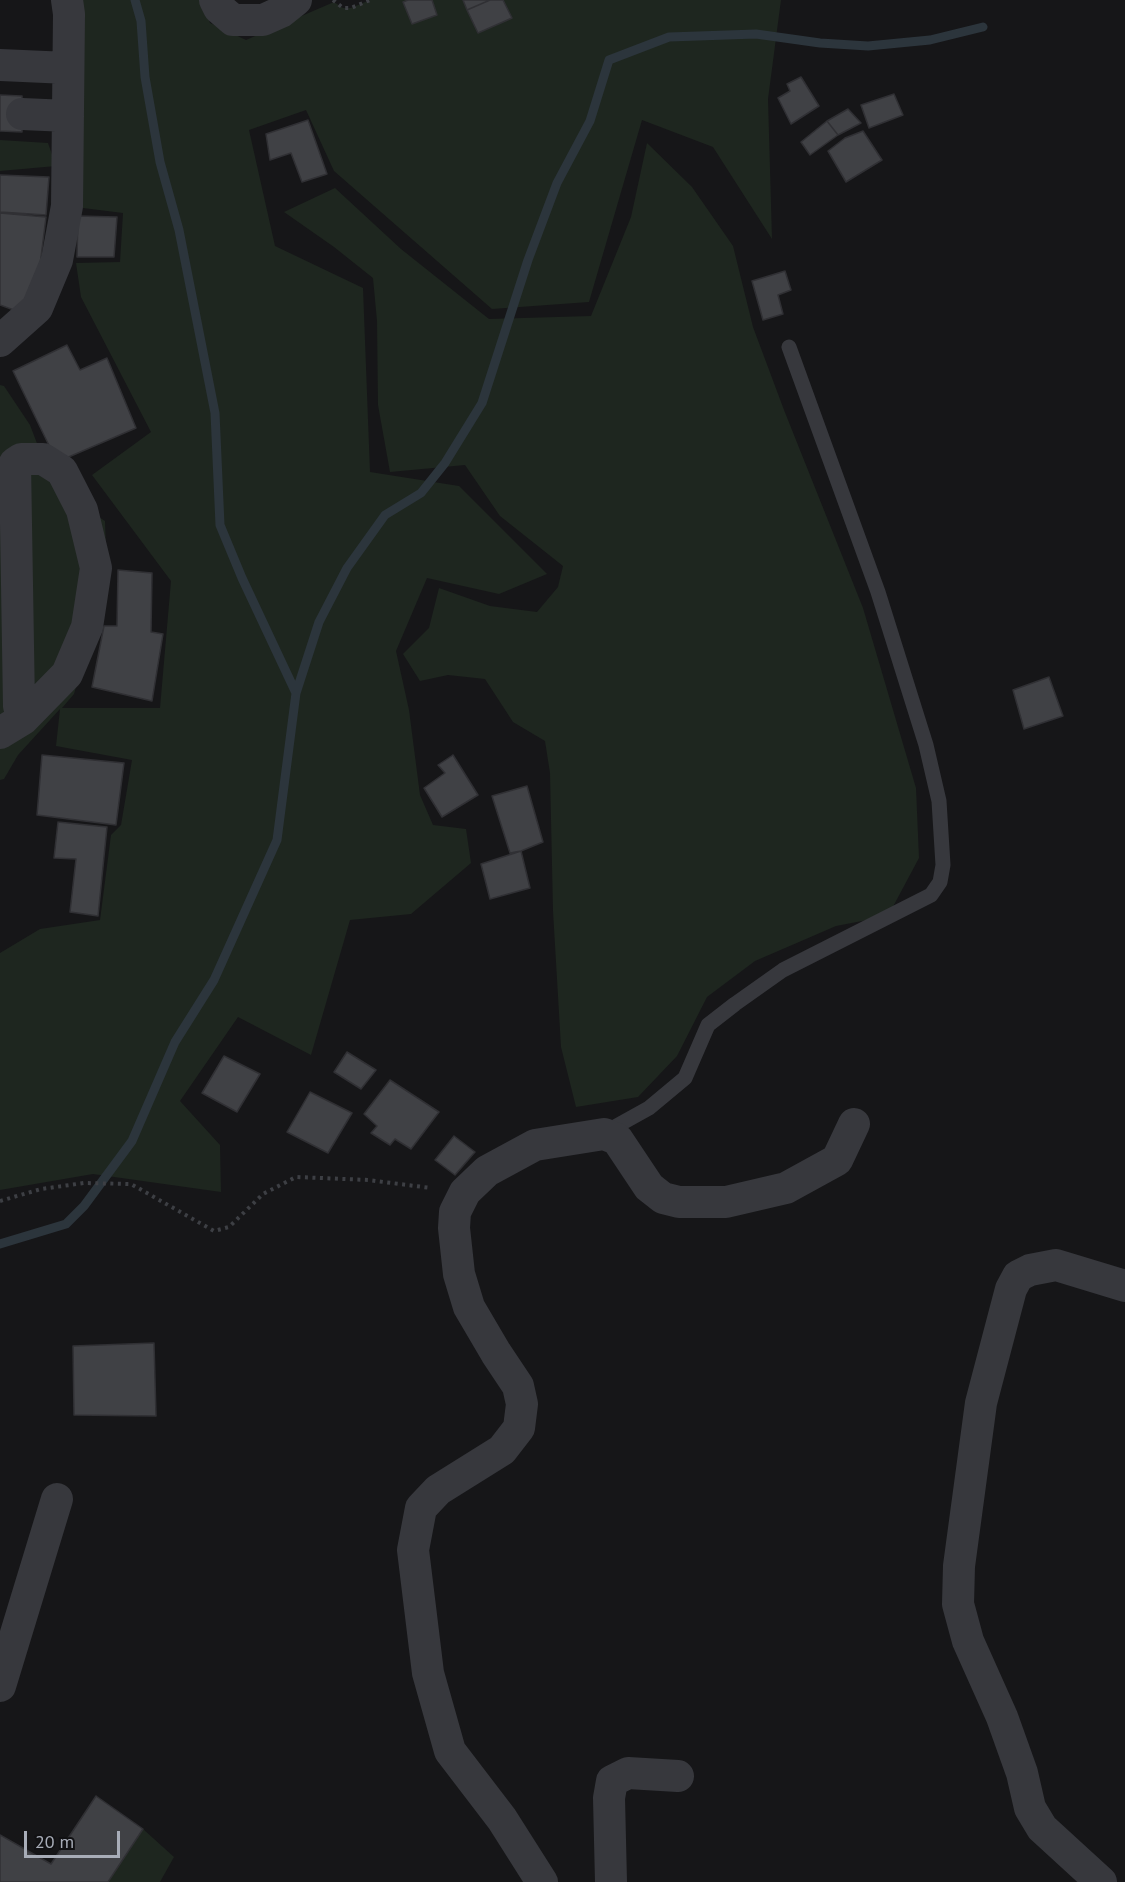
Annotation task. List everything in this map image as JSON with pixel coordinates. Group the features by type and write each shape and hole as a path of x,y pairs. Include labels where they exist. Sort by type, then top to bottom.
{"street":[{"path":"0,341 37,308 57,260 67,206 69,14 67,0"},
{"path":"215,0 219,8 233,20 263,20 281,12 296,0"},
{"path":"0,65 68,68"},
{"path":"22,114 68,116"},
{"path":"21,459 43,459 62,471 82,510 96,568 87,627 67,674 12,726 19,706 15,463 21,459"},
{"path":"542,1882 502,1819 450,1751 428,1673 413,1550 421,1508 438,1490 502,1450 519,1428 522,1404 518,1386 469,1307 459,1274 454,1228 455,1212 465,1192 487,1171 535,1145 604,1134 617,1139 649,1187 663,1198 678,1202 726,1202 786,1188 837,1160 854,1124"},
{"path":"1101,1882 1042,1828 1030,1808 1022,1773 1002,1717 968,1641 958,1604 959,1566 981,1403 1011,1289 1018,1276 1030,1270 1056,1265 1125,1286"},
{"path":"0,1686 57,1499"},
{"path":"611,1882 609,1798 612,1781 628,1773 678,1776"}],"lane":[{"path":"604,1134 649,1108 685,1078 708,1025 735,1004 783,970 931,895 940,882 943,865 939,801 926,745 878,592 789,347"}],"path":[{"path":"333,0 343,8 351,8 370,0"},
{"path":"0,1201 41,1189 84,1183 131,1184 214,1231 230,1227 263,1194 296,1177 368,1180 465,1192"}],"shaded area":[{"path":"66,0 202,0 210,23 246,40 334,2 343,8 351,8 370,0 781,0 768,99 772,239 713,147 642,120 589,302 492,309 334,171 306,110 249,130 275,246 363,288 370,472 459,486 547,574 499,594 427,578 396,651 409,710 420,795 433,825 466,829 471,863 411,914 350,920 311,1055 238,1017 180,1101 220,1145 221,1192 93,1174 0,1190 0,953 40,929 100,920 111,835 121,825 132,760 56,746 60,709 18,755 4,779 0,780 0,385 4,386 30,425 54,488 105,521 107,579 74,694 62,708 160,708 171,581 92,475 151,432 81,297 76,263 120,262 123,213 67,206"},
{"path":"0,140 48,143 56,166 0,171"},
{"path":"647,143 692,187 733,246 753,327 863,608 916,788 919,858 888,916 836,926 755,961 707,997 677,1056 638,1097 576,1107 561,1047 553,911 550,773 545,741 513,722 485,679 448,675 420,681 403,654 429,628 439,588 490,606 537,612 558,587 563,566 500,516 465,465 390,472 378,405 377,321 373,278 284,212 335,188 401,249 489,319 591,316 631,217"},
{"path":"143,1829 174,1857 160,1882 108,1882"}],"building":[{"path":"432,0 437,15 412,24 403,2"},
{"path":"463,0 490,0 467,10"},
{"path":"490,0 503,0 512,18 478,33 467,10"},
{"path":"801,77 819,106 791,124 778,98 790,91 787,84"},
{"path":"894,94 903,115 869,128 861,105"},
{"path":"0,95 22,96 22,132 0,131"},
{"path":"848,109 861,123 838,135 827,121"},
{"path":"308,120 327,174 302,182 291,153 270,160 266,134"},
{"path":"827,121 838,135 810,155 801,142"},
{"path":"863,131 882,160 846,182 828,151 845,138"},
{"path":"0,175 49,177 46,215 0,212"},
{"path":"0,213 46,217 40,265 22,313 0,305"},
{"path":"78,216 117,217 114,257 77,257"},
{"path":"785,271 791,290 778,295 783,314 763,320 752,281"},
{"path":"67,345 80,370 107,358 136,428 57,462 13,371"},
{"path":"118,570 152,573 151,632 163,634 152,701 92,687 104,626 117,626"},
{"path":"1049,677 1063,716 1024,729 1013,690"},
{"path":"42,755 124,763 116,825 37,815"},
{"path":"453,755 478,795 442,817 424,788 445,773 438,765"},
{"path":"527,786 543,842 510,853 492,796"},
{"path":"58,822 107,827 98,916 70,912 76,859 54,858"},
{"path":"521,851 530,888 490,899 481,864"},
{"path":"347,1052 376,1070 361,1089 334,1072"},
{"path":"224,1056 260,1074 237,1112 202,1093"},
{"path":"390,1080 439,1112 411,1149 395,1139 390,1145 371,1133 377,1126 364,1114"},
{"path":"310,1092 352,1113 328,1153 287,1132"},
{"path":"454,1136 475,1152 455,1175 435,1160"},
{"path":"154,1343 156,1416 74,1415 73,1346"},
{"path":"96,1796 143,1829 108,1882 0,1882 0,1835 51,1864"}],"waterway":[{"path":"135,0 141,21 145,77 160,162 179,230 215,413 220,525 242,578 296,693"},
{"path":"0,1244 66,1224 84,1206 132,1141 175,1042 214,980 277,840 296,693 319,622 347,568 385,515 421,493 445,463 482,403 528,260 557,183 590,121 609,60 669,37 756,34 820,43 868,46 930,40 983,27"}]}
